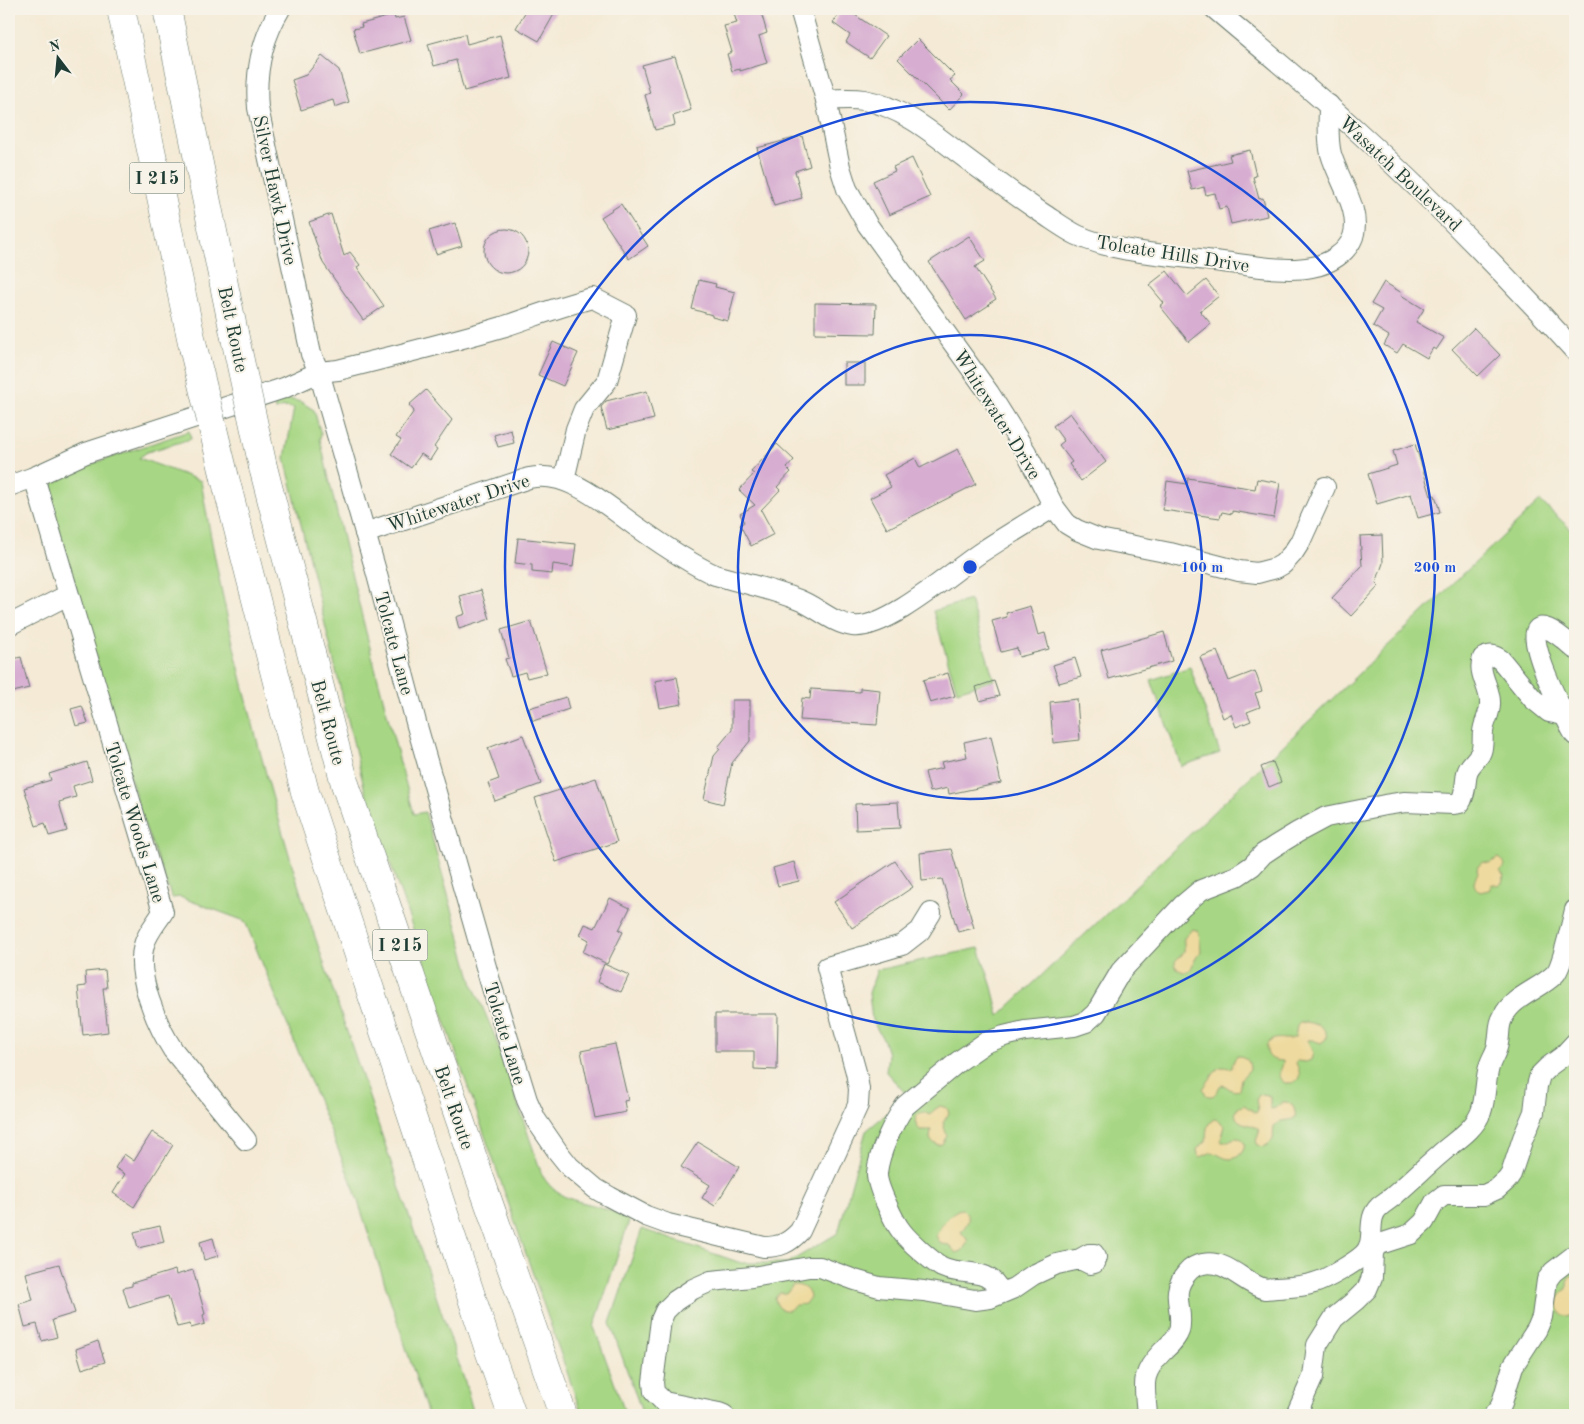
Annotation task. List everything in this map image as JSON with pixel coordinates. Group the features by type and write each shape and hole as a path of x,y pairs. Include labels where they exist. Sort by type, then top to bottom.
{"highway":[{"name":"I 215","path":"121,9 193,347 305,792 512,1415"},
{"name":"Belt Route","path":"167,9 263,467 345,784 475,1164 564,1415"},
{"path":"489,1350 506,1415"}],"street":[{"name":"Silver Hawk Drive","path":"280,9 268,31 259,63 257,79 258,108 311,354 319,372"},
{"name":"Whitewater Drive","path":"365,533 529,478 545,476 564,480 585,491 703,570 801,600 820,613 848,625 860,626 879,621 899,610 980,553 1054,506 1009,423 939,322 867,224 853,201 841,172 826,100 800,9"},
{"name":"Wasatch Boulevard","path":"1215,9 1329,105 1402,173 1462,231 1575,351"},
{"name":"Tolcate Hills Drive","path":"826,100 853,98 866,100 907,117 937,136 1016,196 1070,231 1090,240 1150,253 1264,267 1294,268 1314,267 1334,258 1348,246 1354,230 1352,206 1335,165 1328,141 1329,105"},
{"path":"9,486 34,477 86,453 284,388 319,372 338,370 499,327 538,316 568,303 593,298 626,315 607,381 584,410 576,429 564,480"},
{"name":"Tolcate Lane","path":"319,372 417,726 490,981 527,1100 536,1120 547,1137 564,1160 584,1179 596,1189 628,1207 668,1224 764,1247 780,1246 794,1238 800,1231 858,1105 860,1096 856,1072 827,967 902,945 920,931 931,913"},
{"name":"Tolcate Woods Lane","path":"34,477 163,912 144,943 142,954 142,966 151,1003 166,1038 174,1050 246,1140"},
{"path":"1054,506 1067,524 1093,537 1239,571 1257,573 1276,568 1283,564 1293,553 1325,487"},
{"path":"9,625 68,595"},
{"path":"1575,649 1548,629 1542,627 1537,628 1535,631 1534,636 1546,675 1575,735"},
{"path":"1001,1293 993,1280 986,1276 942,1267 910,1240 898,1226 880,1190 877,1173 882,1153 905,1106 959,1061 986,1043 1025,1030 1074,1026 1086,1022 1096,1013 1121,971 1182,906 1201,890 1237,876 1252,866 1269,850 1298,832 1326,817 1384,805 1405,802 1460,803 1463,798 1467,773 1470,766 1479,756 1482,748 1483,729 1490,710 1490,700 1481,671 1483,658 1495,655 1533,699 1549,712 1564,715"},
{"path":"1147,1415 1144,1382 1147,1372 1154,1361 1175,1340 1179,1331 1180,1319 1177,1291 1183,1278 1193,1266 1214,1263 1231,1270 1258,1288 1265,1289 1312,1284 1325,1279 1363,1255 1368,1249 1371,1242 1373,1214 1378,1207 1394,1196 1439,1154 1464,1136 1473,1126 1481,1112 1489,1065 1495,1055 1499,1041 1499,1027 1502,1017 1508,1008 1519,999 1556,974 1562,962 1575,910"},
{"path":"1296,1415 1313,1377 1317,1345 1334,1318 1367,1289 1372,1277 1373,1252 1377,1245 1411,1234 1424,1222 1436,1202 1444,1196 1484,1195 1507,1180 1511,1174 1522,1138 1534,1112 1540,1075 1575,1043"},
{"path":"1494,1415 1501,1406 1513,1366 1537,1330 1542,1317 1547,1280 1553,1272 1575,1255"},
{"path":"724,1415 664,1402 654,1392 652,1382 661,1320 665,1311 675,1301 711,1281 820,1267 879,1287 924,1291 975,1300 990,1298 1014,1288 1044,1269 1057,1264 1080,1260"}],"green space":[{"path":"289,399 301,402 314,410 353,580 414,814 425,812 473,985 494,1034 542,1175 556,1192 573,1200 601,1207 629,1221 594,1327 626,1415 582,1415 365,791 285,458 294,408 284,407 275,410 274,404"},
{"path":"189,431 191,439 147,452 139,458 201,481 233,643 274,804 306,910 465,1382 474,1415 428,1415 353,1186 245,921 180,897 172,898 142,818 50,494 55,481 74,470"},
{"path":"1540,501 1575,533 1575,1415 643,1415 610,1323 642,1229 741,1263 788,1263 838,1233 866,1131 908,1096 886,1072 888,1054 884,1041 872,1020 869,993 877,970 979,948 999,1016"},
{"path":"970,600 994,680 957,691 933,611"},
{"path":"1190,667 1220,753 1181,766 1151,680"}],"sand":[{"path":"1499,858 1505,864 1504,868 1500,871 1504,876 1502,883 1498,886 1492,884 1489,890 1480,892 1474,883 1478,873 1478,866 1483,862 1489,863"},
{"path":"1192,929 1199,932 1201,951 1190,970 1185,972 1177,969 1175,962 1183,954 1184,938"},
{"path":"1307,1022 1324,1029 1326,1039 1321,1043 1307,1040 1313,1052 1311,1060 1306,1062 1297,1061 1299,1078 1294,1082 1285,1083 1279,1075 1283,1061 1276,1060 1268,1055 1267,1044 1275,1039 1291,1039 1295,1037 1297,1026 1300,1023"},
{"path":"1237,1056 1247,1060 1250,1069 1241,1079 1239,1090 1234,1091 1222,1085 1213,1095 1206,1095 1203,1089 1217,1069 1221,1067 1231,1068"},
{"path":"1259,1095 1270,1096 1270,1108 1272,1109 1283,1102 1293,1106 1295,1117 1291,1120 1281,1121 1274,1126 1272,1141 1263,1147 1258,1145 1256,1141 1259,1133 1258,1129 1239,1121 1235,1114 1236,1109 1244,1105 1256,1113 1258,1110 1256,1100"},
{"path":"940,1106 947,1108 949,1113 943,1123 947,1136 942,1144 938,1145 930,1139 931,1130 920,1130 916,1125 916,1117 923,1112 930,1115"},
{"path":"1214,1119 1225,1126 1222,1142 1237,1138 1244,1142 1244,1149 1239,1156 1231,1159 1212,1152 1201,1157 1198,1155 1197,1149 1206,1141 1208,1126"},
{"path":"961,1209 968,1217 967,1223 961,1232 968,1242 962,1251 956,1253 949,1245 941,1244 936,1236 946,1220 957,1210"},
{"path":"1575,1274 1575,1309 1572,1315 1568,1317 1560,1312 1558,1299 1567,1289 1569,1278"},
{"path":"793,1285 804,1288 808,1291 810,1297 805,1304 794,1306 789,1310 783,1310 777,1305 775,1297 780,1293 787,1293"}],"building":[{"path":"527,9 557,9 539,41 516,28"},
{"path":"751,9 760,9 767,33 759,36 767,63 740,71 740,69 732,71 727,54 732,52 724,26 737,23 734,14"},
{"path":"843,9 846,9 886,36 870,58 846,42 850,35 833,23"},
{"path":"394,15 395,19 404,17 411,40 360,54 353,29 362,27 361,24"},
{"path":"465,34 467,44 500,35 511,78 464,91 456,60 434,66 428,44"},
{"path":"918,39 955,76 950,80 964,94 949,110 898,59"},
{"path":"322,56 339,70 349,102 335,107 333,100 301,110 292,80 306,75"},
{"path":"675,56 691,110 673,116 675,125 655,130 645,95 650,93 642,65"},
{"path":"802,136 810,166 795,171 802,198 774,206 757,148"},
{"path":"1250,150 1256,176 1253,177 1259,199 1263,198 1267,216 1231,224 1227,207 1219,209 1215,193 1206,195 1204,187 1192,190 1187,171 1231,161 1229,155"},
{"path":"912,158 930,197 889,215 873,181 895,171 893,167"},
{"path":"621,204 648,246 629,259 601,217"},
{"path":"331,214 344,256 350,252 360,265 357,267 384,306 363,320 323,263 309,222"},
{"path":"455,223 462,246 436,254 429,231"},
{"path":"502,229 510,229 522,235 528,251 522,267 510,273 502,273 490,267 484,255 484,247 490,235"},
{"path":"969,236 985,261 975,267 996,299 966,320 929,262"},
{"path":"1167,271 1187,296 1206,280 1219,296 1200,311 1211,324 1189,342 1160,306 1164,303 1149,285"},
{"path":"699,280 716,284 715,287 735,292 728,321 692,309"},
{"path":"1384,282 1424,309 1416,322 1444,338 1436,350 1433,348 1427,358 1403,344 1397,353 1384,345 1389,336 1373,326 1382,310 1371,304"},
{"path":"815,303 876,304 875,334 815,333"},
{"path":"1474,328 1500,355 1478,376 1452,349"},
{"path":"553,342 578,353 563,386 538,375"},
{"path":"844,363 865,363 865,385 844,385"},
{"path":"426,390 452,420 434,447 437,449 430,460 421,454 411,468 391,454 401,440 396,437 414,411 409,405"},
{"path":"647,391 654,419 607,430 601,407 606,401"},
{"path":"1070,413 1106,462 1081,481 1069,464 1072,462 1059,445 1064,441 1053,426"},
{"path":"511,430 514,443 498,447 494,435"},
{"path":"777,444 794,460 787,468 791,472 777,487 780,490 761,510 774,534 751,546 740,525 744,522 740,514 755,505 739,490 754,474 751,472"},
{"path":"1415,444 1431,496 1435,495 1440,512 1418,518 1411,494 1377,504 1368,474 1397,465 1393,451"},
{"path":"958,449 976,484 887,529 870,498 891,487 884,475 915,458 920,468"},
{"path":"1188,478 1255,489 1257,479 1280,483 1274,518 1232,511 1232,514 1222,512 1220,518 1163,510 1167,481 1187,484"},
{"path":"1382,535 1383,563 1376,583 1379,586 1351,616 1332,598 1362,566 1360,536"},
{"path":"518,538 576,544 573,567 553,564 552,574 532,572 532,565 515,563"},
{"path":"481,590 490,619 459,629 456,617 465,614 460,596"},
{"path":"1030,606 1038,635 1045,633 1049,649 1019,657 1017,648 1001,652 992,621 1007,617 1006,613"},
{"path":"531,621 547,673 527,678 525,672 511,676 505,659 509,658 501,630"},
{"path":"1164,632 1172,661 1109,679 1101,650"},
{"path":"1217,651 1229,681 1255,671 1262,691 1255,693 1260,707 1247,712 1251,721 1236,727 1231,714 1223,718 1200,657"},
{"path":"21,657 29,688 9,693 9,660"},
{"path":"1075,658 1081,677 1059,683 1053,665"},
{"path":"948,673 955,696 930,703 923,680"},
{"path":"677,677 682,704 660,708 655,681"},
{"path":"994,681 999,696 980,701 976,687"},
{"path":"860,688 880,690 877,725 800,720 802,698 810,699 811,689 860,692"},
{"path":"566,697 569,709 533,721 529,708"},
{"path":"1077,699 1080,740 1053,743 1050,702"},
{"path":"732,700 750,700 750,741 732,763 723,804 704,799 714,756 720,749 718,747 732,730"},
{"path":"82,706 88,723 76,726 71,709"},
{"path":"523,735 541,784 495,801 488,783 499,779 488,748"},
{"path":"991,736 1001,783 949,794 948,788 930,792 925,772 943,768 941,762 967,757 964,742"},
{"path":"87,762 92,780 73,786 76,797 59,802 67,831 49,836 45,823 36,826 24,788 51,780 49,774"},
{"path":"1273,762 1281,782 1269,787 1261,767"},
{"path":"596,778 617,842 556,862 535,798"},
{"path":"898,802 900,828 856,830 855,804"},
{"path":"951,849 974,928 958,932 942,879 922,881 920,853"},
{"path":"895,861 913,887 852,928 834,902"},
{"path":"794,862 799,881 778,886 773,868"},
{"path":"610,898 630,908 619,930 623,932 607,964 583,952 589,940 580,935 585,924 595,928"},
{"path":"604,964 629,975 621,992 597,982"},
{"path":"105,970 107,988 103,988 108,1032 83,1035 78,987 86,986 85,972"},
{"path":"715,1014 778,1014 777,1070 754,1069 754,1051 715,1051"},
{"path":"615,1044 628,1100 624,1101 626,1112 595,1118 581,1051"},
{"path":"152,1132 173,1145 134,1207 113,1193 125,1174 115,1168 124,1154 134,1161"},
{"path":"698,1142 739,1167 715,1206 702,1198 710,1185 681,1167"},
{"path":"160,1226 164,1242 138,1248 134,1232"},
{"path":"213,1238 218,1256 204,1260 200,1242"},
{"path":"59,1264 75,1313 52,1320 57,1337 42,1341 37,1324 25,1327 19,1304 33,1300 26,1273"},
{"path":"175,1270 176,1275 193,1270 205,1314 203,1315 205,1324 191,1328 190,1324 177,1327 168,1296 129,1308 123,1288 132,1286 132,1283"},
{"path":"98,1341 105,1362 82,1369 76,1349"}]}
